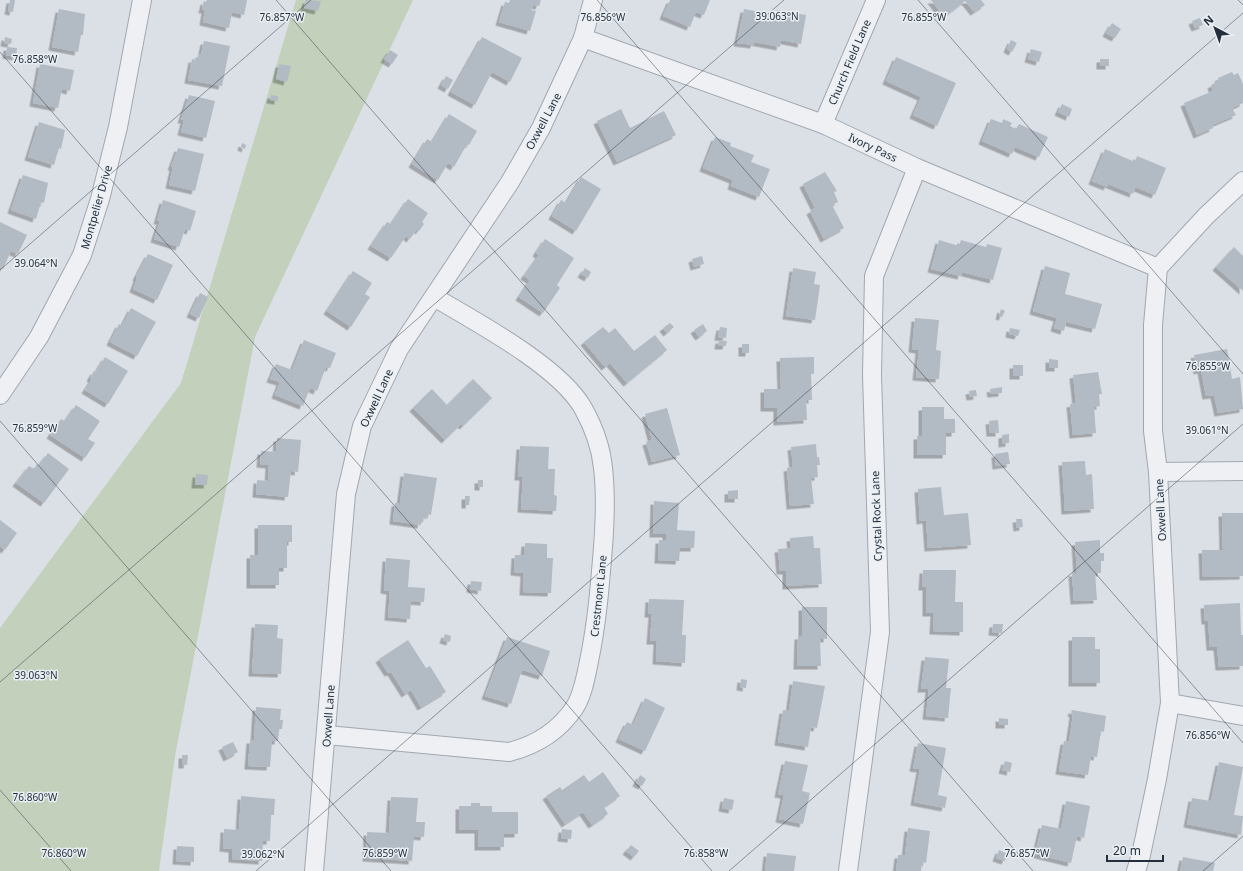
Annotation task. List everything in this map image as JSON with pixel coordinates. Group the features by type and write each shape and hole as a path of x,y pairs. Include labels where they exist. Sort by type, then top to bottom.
{"street":[{"name":"Montpelier Drive","path":"0,395 39,337 82,255 100,200 118,127 142,0"},
{"name":"Oxwell Lane","path":"314,871 327,736 346,494 362,426 381,383 399,349 510,182 533,142 583,38 592,0"},
{"name":"Church Field Lane","path":"823,124 876,0"},
{"name":"Ivory Pass","path":"583,38 823,124 917,168 1158,268"},
{"name":"Crystal Rock Lane","path":"848,871 880,632 872,383 874,276 917,168"},
{"path":"1158,268 1206,216 1243,181"},
{"name":"Oxwell Lane","path":"1136,871 1141,855 1156,786 1170,703 1158,472 1153,431 1153,325 1158,268"},
{"name":"Crestmont Lane","path":"327,736 510,752 536,744 560,726 576,706 586,678 600,587 605,514 604,468 596,437 582,407 569,390 545,369 508,342 434,296"},
{"path":"1158,472 1243,471"},
{"path":"1170,703 1243,716"}],"green space":[{"path":"296,0 413,0 255,337 175,756 159,871 0,871 0,628 181,383"}],"building":[{"path":"10,0 15,0 13,12 8,11"},
{"path":"207,0 247,0 244,15 232,12 229,28 203,22 205,10 202,10 204,1 206,2"},
{"path":"306,0 321,1 318,11 304,8"},
{"path":"510,0 541,0 539,6 533,5 531,10 536,11 530,31 499,22 505,2 509,3"},
{"path":"670,0 710,0 704,15 696,12 690,27 663,16"},
{"path":"931,0 981,0 985,5 974,12 965,1 944,17"},
{"path":"59,9 85,14 83,35 81,35 78,52 52,47"},
{"path":"744,9 776,15 777,10 806,15 801,44 781,40 780,47 754,42 754,45 737,43"},
{"path":"1200,18 1203,25 1195,28 1192,21"},
{"path":"1112,23 1121,29 1115,38 1106,33"},
{"path":"5,37 12,39 11,44 4,43"},
{"path":"482,37 522,58 510,82 492,72 475,105 451,92"},
{"path":"1011,40 1017,43 1012,52 1007,49"},
{"path":"204,41 230,46 222,86 188,80 192,59 198,60 199,54 201,55"},
{"path":"7,47 17,48 16,57 6,55"},
{"path":"1031,49 1042,52 1039,62 1028,59"},
{"path":"390,50 398,55 392,64 384,59"},
{"path":"896,57 956,83 937,126 913,115 921,97 886,81"},
{"path":"1100,59 1109,59 1109,66 1100,66"},
{"path":"40,64 74,70 70,91 62,89 58,108 33,103"},
{"path":"279,64 291,66 287,82 276,79"},
{"path":"1232,72 1234,75 1238,73 1243,84 1243,103 1232,108 1236,115 1212,125 1213,128 1197,135 1184,103 1213,91 1211,85 1219,81 1218,78"},
{"path":"446,76 453,80 448,89 441,85"},
{"path":"189,95 215,101 206,138 181,132 184,120 181,120"},
{"path":"271,95 278,96 278,101 270,100"},
{"path":"1062,104 1072,109 1069,117 1058,112"},
{"path":"621,109 630,128 664,111 676,135 617,162 597,121"},
{"path":"449,114 477,131 469,145 467,144 454,167 448,163 438,180 412,164 427,139 432,142"},
{"path":"991,119 1002,123 1003,119 1012,123 1010,126 1016,129 1019,124 1048,137 1039,157 1015,147 1012,154 982,141"},
{"path":"39,122 65,130 61,149 59,148 54,165 28,157"},
{"path":"715,137 731,143 730,146 754,155 751,162 770,169 759,197 731,186 733,180 703,168"},
{"path":"242,143 246,145 245,149 241,147"},
{"path":"178,148 204,154 195,191 169,185 173,167 171,167"},
{"path":"1105,149 1135,162 1137,156 1166,168 1155,195 1135,187 1133,194 1108,184 1107,187 1092,181"},
{"path":"825,172 837,191 834,192 838,202 832,205 844,228 824,239 810,211 815,208 803,184"},
{"path":"23,175 48,183 44,203 41,202 36,219 11,210"},
{"path":"581,177 601,189 576,231 552,216 561,200 566,203"},
{"path":"408,199 428,213 422,222 424,224 419,231 417,229 410,239 406,236 391,258 371,246 387,222 391,224"},
{"path":"163,200 196,211 190,231 185,229 179,247 154,239 160,221 157,221"},
{"path":"0,222 27,235 18,254 11,251 3,269 0,267"},
{"path":"545,239 574,258 557,285 560,288 543,313 519,297 530,280 524,276 539,255 536,253"},
{"path":"939,240 959,246 961,240 986,247 987,244 1002,248 993,280 962,272 961,276 931,269"},
{"path":"1234,247 1243,256 1243,291 1216,267"},
{"path":"148,254 173,265 157,300 133,289 137,278 136,277"},
{"path":"702,256 704,264 694,267 692,259"},
{"path":"1045,266 1070,273 1065,294 1102,304 1095,329 1066,322 1064,331 1054,328 1057,318 1033,311"},
{"path":"585,268 591,272 588,278 581,274"},
{"path":"793,268 816,272 814,284 820,285 815,320 786,316"},
{"path":"353,271 372,283 365,294 370,297 351,327 327,311"},
{"path":"200,293 208,297 199,318 190,314"},
{"path":"131,308 156,322 137,356 110,342 119,324 122,326"},
{"path":"1001,309 1005,311 1002,317 999,316"},
{"path":"915,318 939,320 936,350 941,351 939,379 916,377 919,350 912,349"},
{"path":"670,323 674,327 667,333 663,328"},
{"path":"703,324 707,331 699,337 694,330"},
{"path":"603,327 609,333 615,328 634,351 655,335 667,350 627,383 610,363 605,367 584,342"},
{"path":"720,327 727,328 726,338 718,337"},
{"path":"1010,328 1020,330 1018,336 1009,334"},
{"path":"304,340 336,353 330,368 326,367 317,391 310,388 303,406 275,395 280,382 270,379 276,364 292,370"},
{"path":"719,340 727,341 726,346 718,346"},
{"path":"742,344 749,344 749,353 742,353"},
{"path":"1227,349 1232,379 1240,377 1243,409 1218,413 1214,395 1206,396 1201,370 1197,371 1194,355"},
{"path":"105,357 128,371 108,404 85,390 92,379 90,378 94,371 96,372"},
{"path":"814,357 814,374 811,374 812,400 806,400 807,420 777,422 777,408 764,408 764,389 781,389 780,358"},
{"path":"1049,359 1058,360 1058,368 1049,368"},
{"path":"1013,365 1023,365 1023,376 1013,376"},
{"path":"1098,372 1102,394 1099,394 1100,406 1094,407 1096,433 1073,435 1070,404 1076,403 1073,375"},
{"path":"473,379 492,398 463,426 461,424 445,440 413,408 432,389 447,405"},
{"path":"1002,387 1002,393 991,394 990,389"},
{"path":"976,390 977,396 970,397 969,391"},
{"path":"76,405 100,421 88,439 95,443 85,458 50,435 61,419 65,421"},
{"path":"922,407 944,407 944,419 955,419 955,433 946,433 946,455 917,455 917,436 922,436"},
{"path":"667,408 680,455 652,462 646,442 652,440 645,414"},
{"path":"998,420 999,433 990,433 989,421"},
{"path":"1009,434 1009,443 1002,444 1002,435"},
{"path":"277,438 301,440 298,472 291,471 288,497 256,494 257,480 268,481 269,465 260,464 261,451 276,452"},
{"path":"816,444 817,457 819,457 820,465 817,465 818,477 811,478 814,504 790,506 787,468 793,467 791,447"},
{"path":"520,446 549,447 548,469 555,469 554,495 557,496 556,511 521,509 523,477 518,477"},
{"path":"1008,452 1010,464 996,466 995,454"},
{"path":"48,453 69,469 44,503 16,483 29,466 34,469"},
{"path":"1085,461 1086,475 1092,474 1094,509 1065,511 1062,462"},
{"path":"404,473 437,478 431,515 427,514 426,519 422,518 421,525 393,521 395,503 400,503"},
{"path":"196,474 208,475 207,485 195,485"},
{"path":"478,480 483,480 483,487 478,487"},
{"path":"941,487 944,515 968,513 971,545 928,548 926,520 920,521 918,489"},
{"path":"738,490 738,499 728,499 728,491"},
{"path":"465,496 470,496 469,505 465,505"},
{"path":"654,501 679,503 677,530 695,531 694,548 680,548 679,561 658,560 659,540 666,540 666,534 653,534"},
{"path":"1222,513 1243,513 1243,576 1203,577 1202,550 1223,550"},
{"path":"1016,519 1022,519 1023,527 1017,528"},
{"path":"0,520 17,533 5,550 0,546"},
{"path":"258,525 292,525 292,542 287,542 287,568 279,568 279,585 250,585 250,555 258,555"},
{"path":"813,536 814,548 820,548 822,584 786,586 786,571 780,571 778,549 791,548 790,538"},
{"path":"1100,540 1100,553 1104,553 1104,561 1101,561 1101,573 1095,573 1097,600 1074,601 1072,573 1077,573 1075,542"},
{"path":"525,543 547,544 547,558 553,558 551,593 523,592 524,573 514,572 515,555 524,555"},
{"path":"386,558 410,560 408,587 425,588 424,602 411,601 410,619 388,617 390,591 384,590"},
{"path":"923,570 956,570 955,602 963,602 963,632 933,631 934,613 926,613 926,587 922,587"},
{"path":"471,581 482,582 481,591 470,589"},
{"path":"649,599 684,600 682,635 686,635 685,663 656,661 657,641 650,641 652,614 648,614"},
{"path":"1240,603 1241,635 1243,635 1243,666 1219,667 1217,647 1210,647 1208,621 1205,621 1204,605"},
{"path":"802,607 827,607 827,639 820,639 821,666 797,666 798,636 802,636"},
{"path":"255,624 278,625 277,638 283,639 281,674 252,673"},
{"path":"993,624 1003,624 1002,633 992,632"},
{"path":"445,634 451,636 450,642 443,640"},
{"path":"507,637 550,651 542,676 522,670 511,704 485,696"},
{"path":"1072,637 1095,637 1095,649 1100,649 1100,683 1072,683"},
{"path":"408,640 426,668 430,666 446,692 421,707 411,690 405,694 391,672 388,673 379,659"},
{"path":"925,657 949,659 946,688 951,688 948,718 926,716 929,689 921,689"},
{"path":"741,679 747,680 746,688 740,687"},
{"path":"793,681 825,686 817,728 811,727 808,747 778,742 783,710 789,711"},
{"path":"645,698 665,708 645,751 619,739 627,722 633,725"},
{"path":"256,707 281,709 280,720 283,720 282,729 279,729 278,741 272,741 270,767 248,766 250,740 254,740"},
{"path":"1072,710 1106,716 1104,732 1101,731 1097,757 1091,756 1088,775 1059,771 1064,741 1069,742 1073,714 1071,713"},
{"path":"999,718 1008,719 1008,725 999,725"},
{"path":"233,742 238,752 227,758 222,747"},
{"path":"918,743 946,748 938,795 947,797 945,808 914,802 920,769 913,768"},
{"path":"182,755 188,755 187,765 182,765"},
{"path":"785,761 808,765 802,791 810,793 803,824 779,819 784,795 778,794"},
{"path":"1005,761 1012,763 1010,772 1002,770"},
{"path":"1219,762 1243,767 1234,815 1243,816 1241,835 1187,824 1192,798 1211,801"},
{"path":"603,772 620,796 604,807 608,814 592,825 583,812 565,824 546,796 560,787 562,790 584,775 589,782"},
{"path":"640,775 646,779 642,786 636,783"},
{"path":"241,796 275,799 274,815 271,815 270,841 263,841 262,861 232,859 232,849 223,848 224,829 239,830"},
{"path":"391,797 418,798 416,822 425,822 424,837 414,836 412,861 366,858 367,832 389,833"},
{"path":"724,798 734,800 732,810 722,808"},
{"path":"1066,801 1090,806 1084,838 1077,836 1071,863 1035,854 1042,825 1061,829"},
{"path":"471,803 480,803 480,806 492,806 492,812 518,812 518,834 504,834 504,847 478,847 478,830 459,830 459,806 471,806"},
{"path":"908,828 930,831 926,863 922,862 921,871 896,871 898,855 905,855"},
{"path":"562,829 572,830 571,839 561,838"},
{"path":"631,845 639,851 634,857 626,851"},
{"path":"177,846 194,847 194,862 176,861"},
{"path":"999,850 1008,854 1005,861 996,858"},
{"path":"767,853 796,856 794,871 765,871"},
{"path":"1183,857 1215,863 1213,871 1180,871"}]}
